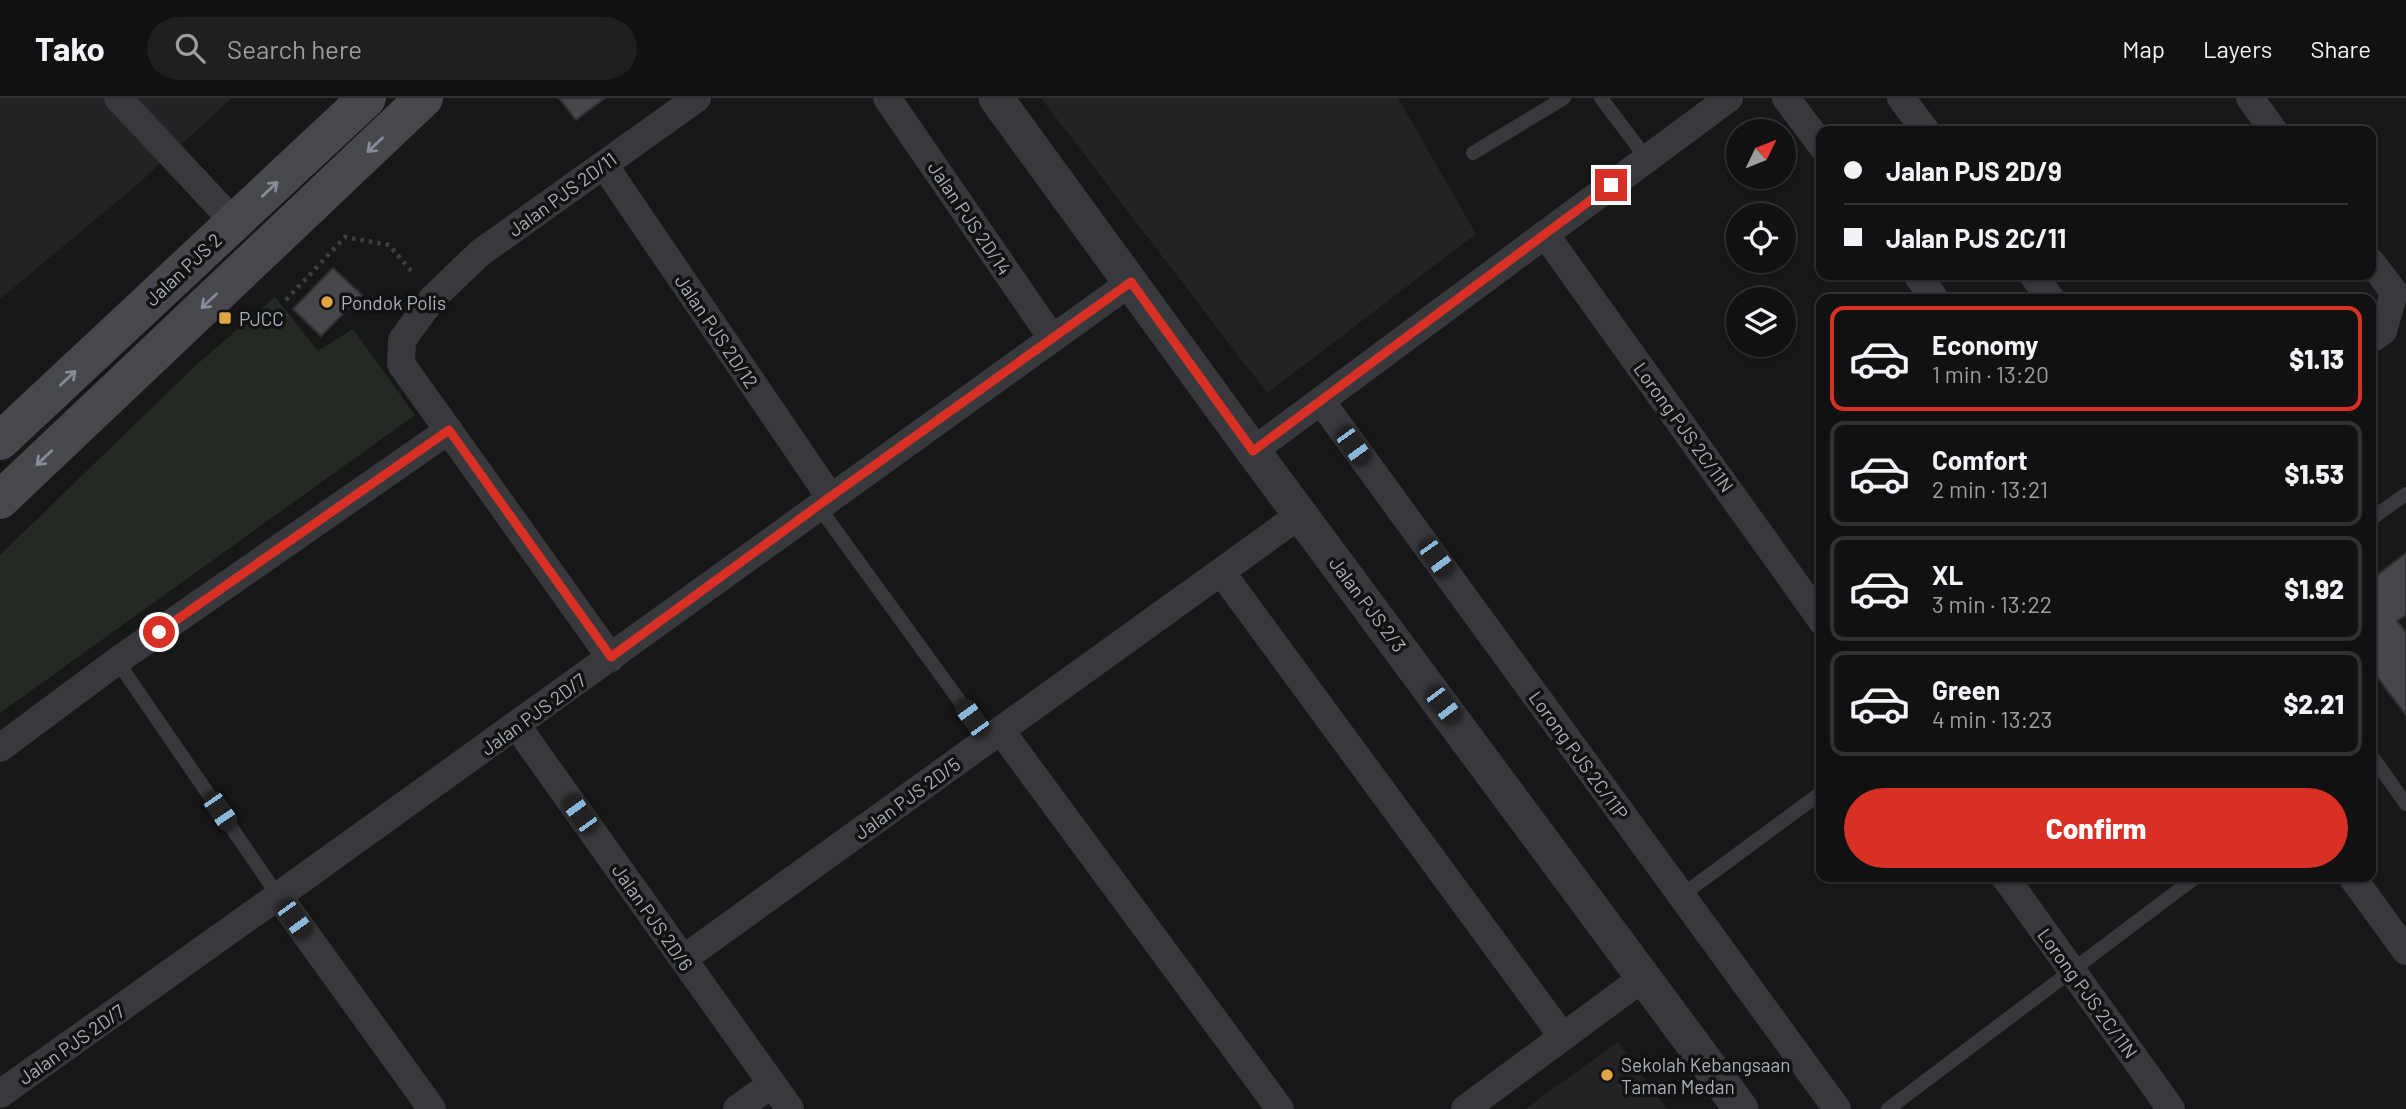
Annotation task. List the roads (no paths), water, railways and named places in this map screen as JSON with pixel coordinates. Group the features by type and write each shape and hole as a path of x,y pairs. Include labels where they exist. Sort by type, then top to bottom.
{"main road":[{"name":"Jalan PJS 2","path":"0,441 367,98"},
{"path":"0,500 424,98"}],"street":[{"name":"Jalan PJS 2D/11","path":"611,657 401,364 402,340 433,299 480,253 697,98"},
{"name":"Jalan PJS 2D/14","path":"887,98 1052,338"},
{"name":"Jalan PJS 2/3","path":"996,98 1253,451 1741,1109"},
{"path":"1253,451 1729,98"},
{"path":"1786,98 1816,138"},
{"path":"1901,98 1922,126"},
{"path":"2250,98 2270,126"},
{"path":"132,103 234,222"},
{"name":"Jalan PJS 2D/12","path":"604,165 824,502"},
{"name":"Lorong PJS 2C/11N","path":"1545,234 1816,613"},
{"path":"2376,269 2394,292 2383,331 2376,336"},
{"path":"2037,280 2048,294"},
{"name":"Jalan PJS 2D/7","path":"0,1094 279,897 1131,282"},
{"name":"Lorong PJS 2C/11P","path":"1321,401 1837,1109"},
{"path":"0,748 117,661 449,430"},
{"name":"Jalan PJS 2D/5","path":"683,959 1301,514"},
{"path":"1222,573 1563,1037"},
{"name":"Jalan PJS 2D/6","path":"517,726 790,1109"},
{"path":"994,735 1280,1109"},
{"name":"Lorong PJS 2C/11N","path":"2009,882 2171,1109"},
{"path":"2356,882 2406,951"},
{"path":"279,897 432,1109"},
{"path":"1465,1109 1644,977"},
{"path":"737,1109 772,1084"}],"lane":[{"path":"1473,153 1564,98"},
{"path":"1601,98 1647,159"},
{"path":"2376,515 2406,494"},
{"path":"824,502 994,735"},
{"path":"117,661 279,897"},
{"path":"2376,762 2406,804"},
{"path":"1681,896 1816,796"},
{"path":"1888,1109 2189,882"}],"place":[{"name":"Pondok Polis","path":"327,302"},
{"name":"PJCC","path":"225,318"},
{"name":"Sekolah Kebangsaan Taman Medan","path":"1607,1075"}]}
